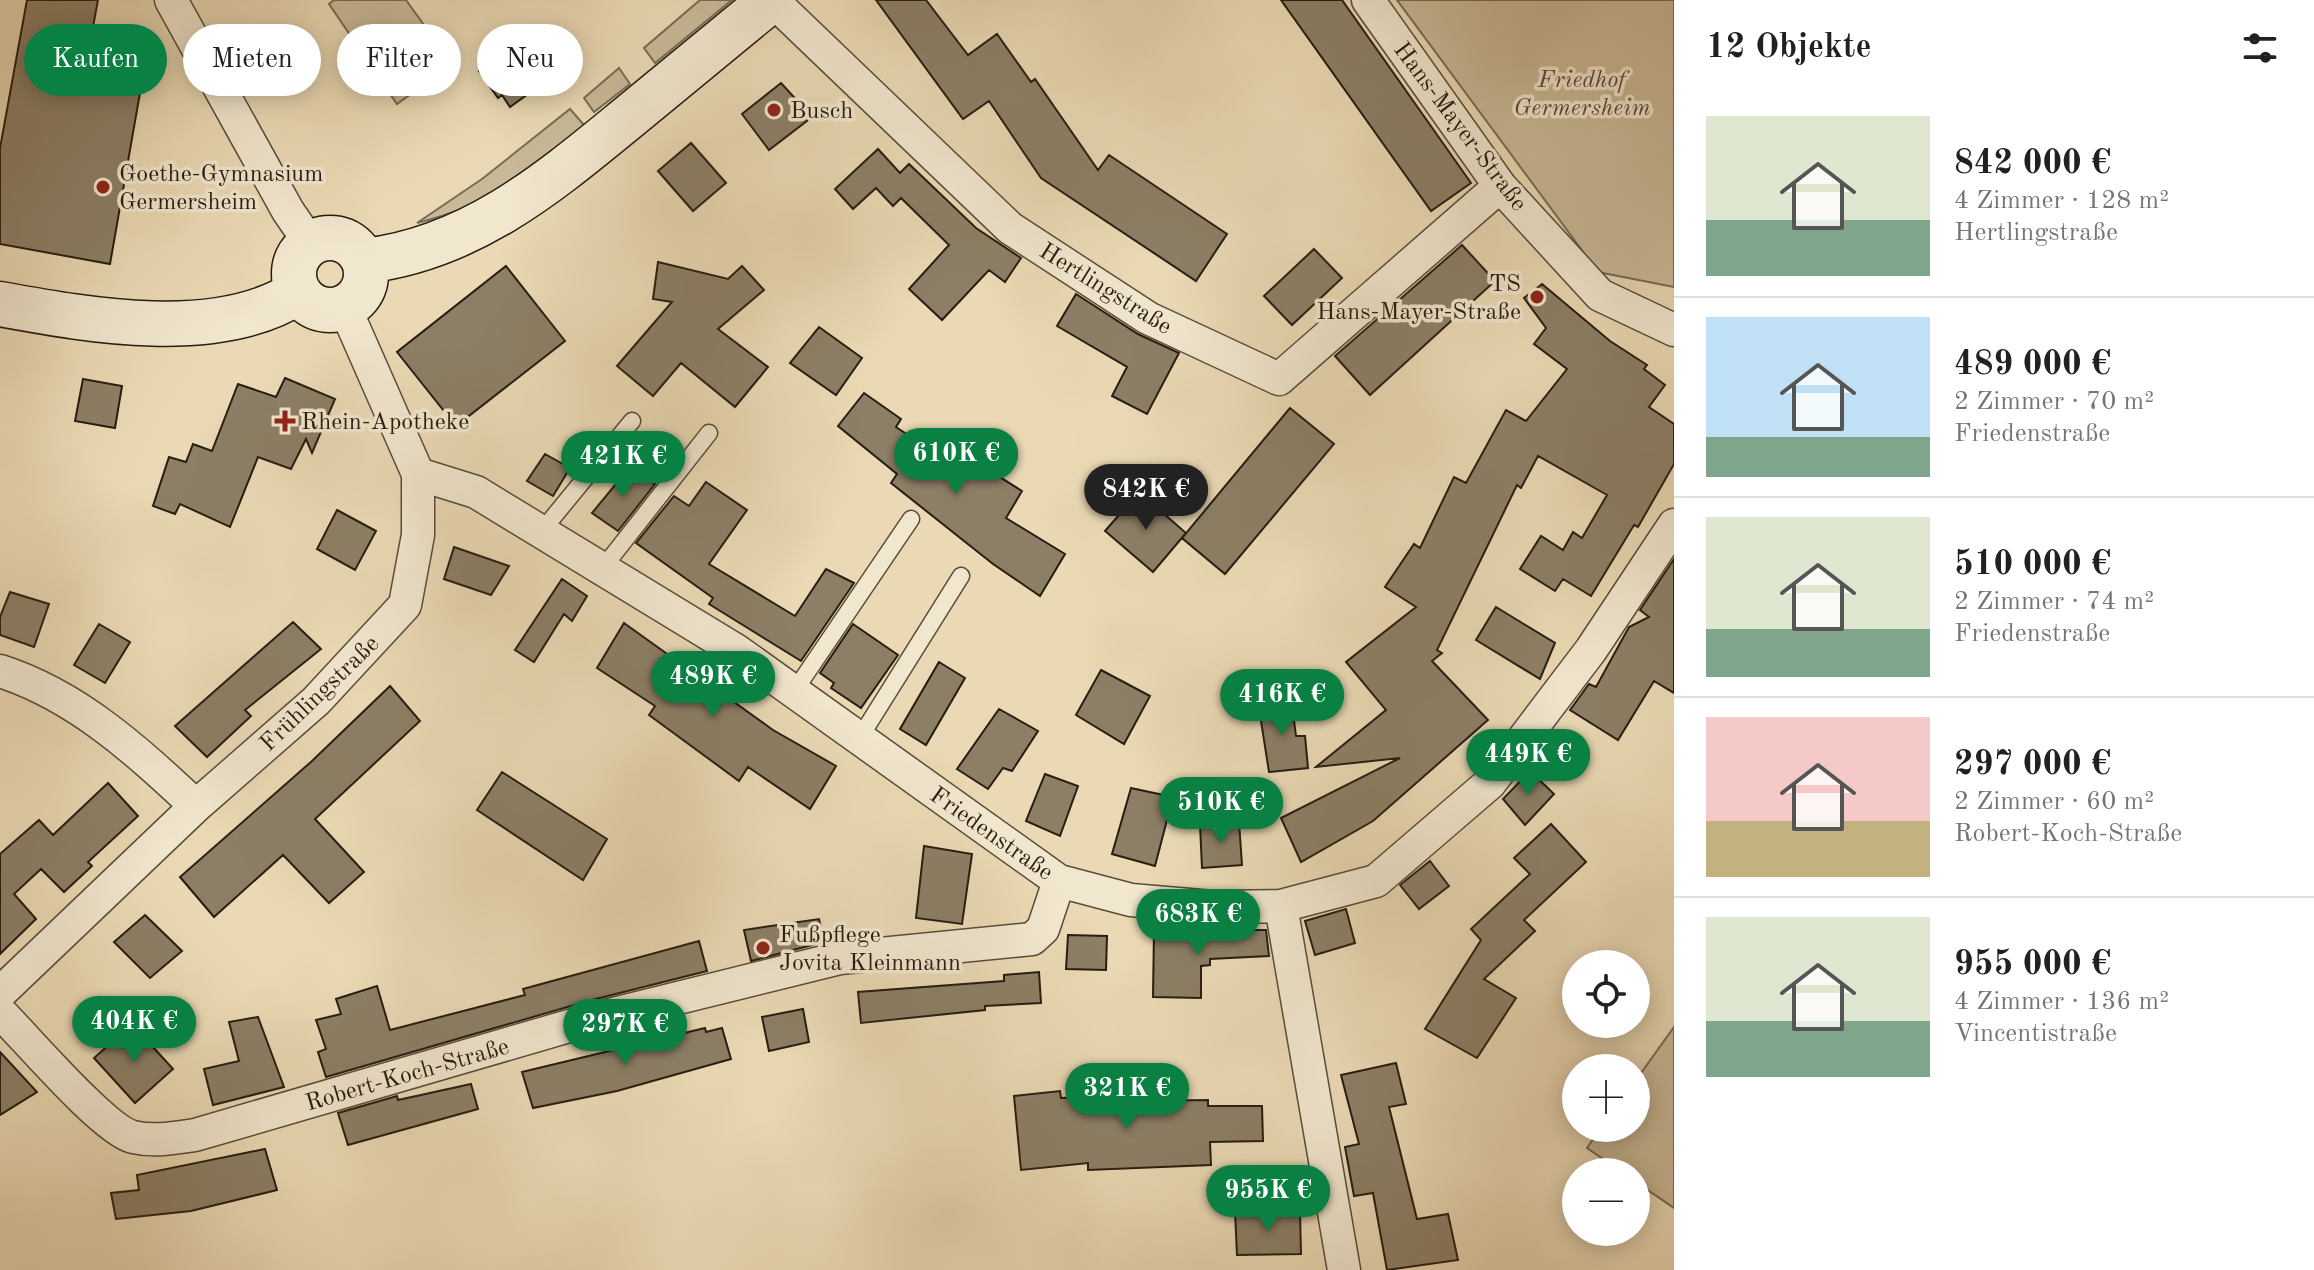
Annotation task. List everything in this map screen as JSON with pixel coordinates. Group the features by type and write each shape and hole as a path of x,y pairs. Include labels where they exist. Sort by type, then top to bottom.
{"street":[{"path":"171,0 281,198 310,243"},
{"path":"364,261 385,259 459,235 511,209 772,0"},
{"name":"Hertlingstraße","path":"772,0 1010,228 1148,318 1279,379 1500,186"},
{"name":"Hans-Mayer-Straße","path":"1368,0 1500,186 1600,295 1674,330"},
{"path":"331,238 342,240 359,252 364,261 366,272 362,293 345,308 324,311 304,301 298,292 293,270 302,251 310,243 331,238"},
{"path":"0,304 61,315 190,322 248,314 298,292"},
{"name":"Frühlingstraße","path":"0,993 196,806 316,701 405,605 413,571 421,506 418,474 345,308"},
{"name":"Friedenstraße","path":"418,474 476,492 737,651 1059,881 1131,900 1213,907 1281,906 1376,881 1490,783 1591,650 1674,525"},
{"path":"0,671 80,709 132,747 196,806"},
{"name":"Robert-Koch-Straße","path":"0,1012 104,1122 131,1137 163,1140 195,1135 593,1019 840,958 1032,939 1043,929 1059,881"},
{"path":"1281,906 1344,1270"}],"lane":[{"path":"541,532 632,421"},
{"path":"602,569 625,544 709,433"},
{"path":"793,693 911,519"},
{"path":"859,739 961,576"}],"green space":[{"path":"334,0 406,0 423,24 343,24 329,4"},
{"path":"700,0 732,0 655,63 644,48"},
{"name":"Friedhof Germersheim","path":"1397,0 1674,0 1674,287 1598,272"},
{"path":"619,68 630,84 594,112 584,98"},
{"path":"392,96 408,96 397,104"},
{"path":"570,109 584,125 527,173 466,207 417,223 482,179"},
{"path":"1674,1027 1674,1208 1650,1192 1650,1158 1602,1158 1587,1148 1591,1142 1650,1142 1650,1060"}],"building":[{"path":"27,0 98,0 94,24 24,24 24,96 139,96 110,264 0,244 0,148"},
{"path":"876,0 926,0 968,55 997,34 1031,82 1035,79 1098,170 1109,155 1227,234 1196,281 1041,178 989,101 963,119"},
{"path":"1281,0 1342,0 1471,183 1431,211"},
{"path":"781,83 812,117 769,150 742,114"},
{"path":"503,96 525,96 510,107"},
{"path":"691,143 726,183 693,211 658,171"},
{"path":"878,149 900,173 909,164 976,228 1021,258 1005,282 989,270 942,320 909,289 949,245 901,198 893,206 876,188 853,209 835,189"},
{"path":"1462,245 1495,281 1370,395 1335,356"},
{"path":"1314,249 1342,278 1292,325 1264,296"},
{"path":"658,262 728,279 742,266 764,290 718,329 768,367 735,407 681,363 653,396 617,366 672,302 653,299"},
{"path":"506,266 565,341 456,426 397,352"},
{"path":"1542,284 1610,341 1647,365 1644,369 1665,385 1649,407 1674,424 1674,464 1638,527 1634,525 1591,596 1563,579 1555,591 1520,569 1541,536 1563,550 1573,532 1582,538 1607,495 1538,456 1521,488 1517,485 1437,650 1442,653 1432,661 1488,720 1373,821 1301,862 1281,818 1400,758 1316,767 1386,710 1346,662 1416,607 1385,587 1414,544 1420,548 1454,477 1466,483 1506,410 1526,421 1567,369 1534,344 1546,328 1524,298"},
{"path":"1076,294 1138,334 1179,353 1147,414 1112,396 1127,367 1057,326"},
{"path":"819,327 862,358 836,395 790,363"},
{"path":"285,378 335,399 312,453 306,439 291,469 258,457 230,527 180,504 175,514 153,506 169,457 186,462 193,444 212,451 238,384 276,397"},
{"path":"83,379 122,386 115,428 75,421"},
{"path":"864,393 901,419 896,427 971,477 979,464 1022,491 1006,518 1065,554 1040,596 993,564 891,483 897,474 838,426"},
{"path":"1290,408 1334,444 1225,574 1182,538"},
{"path":"545,454 570,468 553,496 527,481"},
{"path":"629,468 655,484 618,531 592,513"},
{"path":"706,482 747,510 709,564 795,616 826,569 854,583 801,661 709,604 713,598 636,543 674,496 689,506"},
{"path":"1139,492 1186,533 1153,572 1105,531"},
{"path":"337,510 376,531 355,570 317,549"},
{"path":"454,547 509,566 491,595 444,579"},
{"path":"1674,559 1674,693 1654,681 1618,740 1570,710 1589,684 1596,687 1629,627 1649,617 1640,610"},
{"path":"562,579 587,596 572,621 564,614 534,662 515,650"},
{"path":"10,592 49,604 34,647 0,635 0,617"},
{"path":"1496,607 1555,643 1540,679 1476,640"},
{"path":"293,622 321,649 245,710 251,716 207,757 175,726"},
{"path":"624,623 773,730 836,766 810,809 748,767 739,781 649,715 655,706 597,668"},
{"path":"99,624 130,642 105,683 74,665"},
{"path":"853,624 898,655 861,708 831,688 834,683 820,673"},
{"path":"939,662 965,678 926,745 900,729"},
{"path":"1101,670 1150,696 1124,744 1076,715"},
{"path":"390,686 420,721 315,819 364,872 329,903 283,855 214,917 180,877 312,761"},
{"path":"1291,698 1296,736 1305,736 1308,768 1269,772 1258,702"},
{"path":"999,709 1038,731 1012,771 1003,768 988,789 957,769"},
{"path":"1530,771 1554,794 1525,825 1503,799"},
{"path":"502,772 607,839 583,880 477,810"},
{"path":"1045,774 1078,786 1060,836 1026,821"},
{"path":"108,783 138,816 88,862 92,866 64,892 41,869 14,894 36,919 0,954 0,854 39,820 53,835"},
{"path":"1131,788 1173,797 1155,866 1112,854"},
{"path":"1239,822 1242,865 1202,868 1200,825"},
{"path":"1551,824 1586,862 1524,920 1535,931 1484,979 1516,998 1477,1058 1425,1029 1481,940 1471,929 1530,874 1514,858"},
{"path":"924,846 972,854 962,924 916,918"},
{"path":"1430,861 1449,886 1419,909 1400,885"},
{"path":"1346,909 1355,943 1315,955 1305,921"},
{"path":"145,915 182,951 150,978 114,942"},
{"path":"819,919 824,942 751,961 744,930"},
{"path":"1154,930 1266,930 1269,956 1210,959 1210,965 1201,966 1201,998 1153,997"},
{"path":"1068,935 1107,936 1106,970 1066,969"},
{"path":"699,941 707,971 588,1001 326,1077 318,1052 326,1049 316,1020 341,1014 336,999 377,986 390,1030 525,995 523,989"},
{"path":"1039,972 1041,1003 985,1006 985,1010 861,1023 858,992 1004,981 1004,975"},
{"path":"803,1009 809,1042 769,1051 762,1017"},
{"path":"258,1017 284,1087 213,1105 204,1069 239,1061 229,1022"},
{"path":"132,1024 173,1069 135,1103 94,1058"},
{"path":"705,1028 706,1032 722,1028 731,1059 617,1091 533,1108 522,1072"},
{"path":"0,1052 37,1092 0,1115"},
{"path":"1396,1063 1406,1104 1389,1107 1417,1219 1448,1214 1458,1260 1387,1270 1373,1193 1354,1196 1345,1147 1359,1144 1341,1075"},
{"path":"471,1084 478,1109 348,1145 338,1113 397,1096 398,1100"},
{"path":"1060,1091 1061,1098 1134,1094 1135,1101 1208,1100 1208,1106 1262,1106 1263,1141 1210,1142 1211,1165 1088,1170 1088,1163 1021,1170 1014,1096"},
{"path":"265,1149 277,1190 191,1211 116,1219 111,1193 139,1190 137,1175"},
{"path":"1300,1210 1301,1254 1237,1255 1235,1212"}],"place":[{"name":"Busch","path":"774,110"},
{"name":"Goethe-Gymnasium Germersheim","path":"103,187"},
{"name":"TS Hans-Mayer-Straße","path":"1537,297"},
{"name":"Rhein-Apotheke","path":"285,421"},
{"name":"Fußpflege Jovita Kleinmann","path":"763,948"}]}
